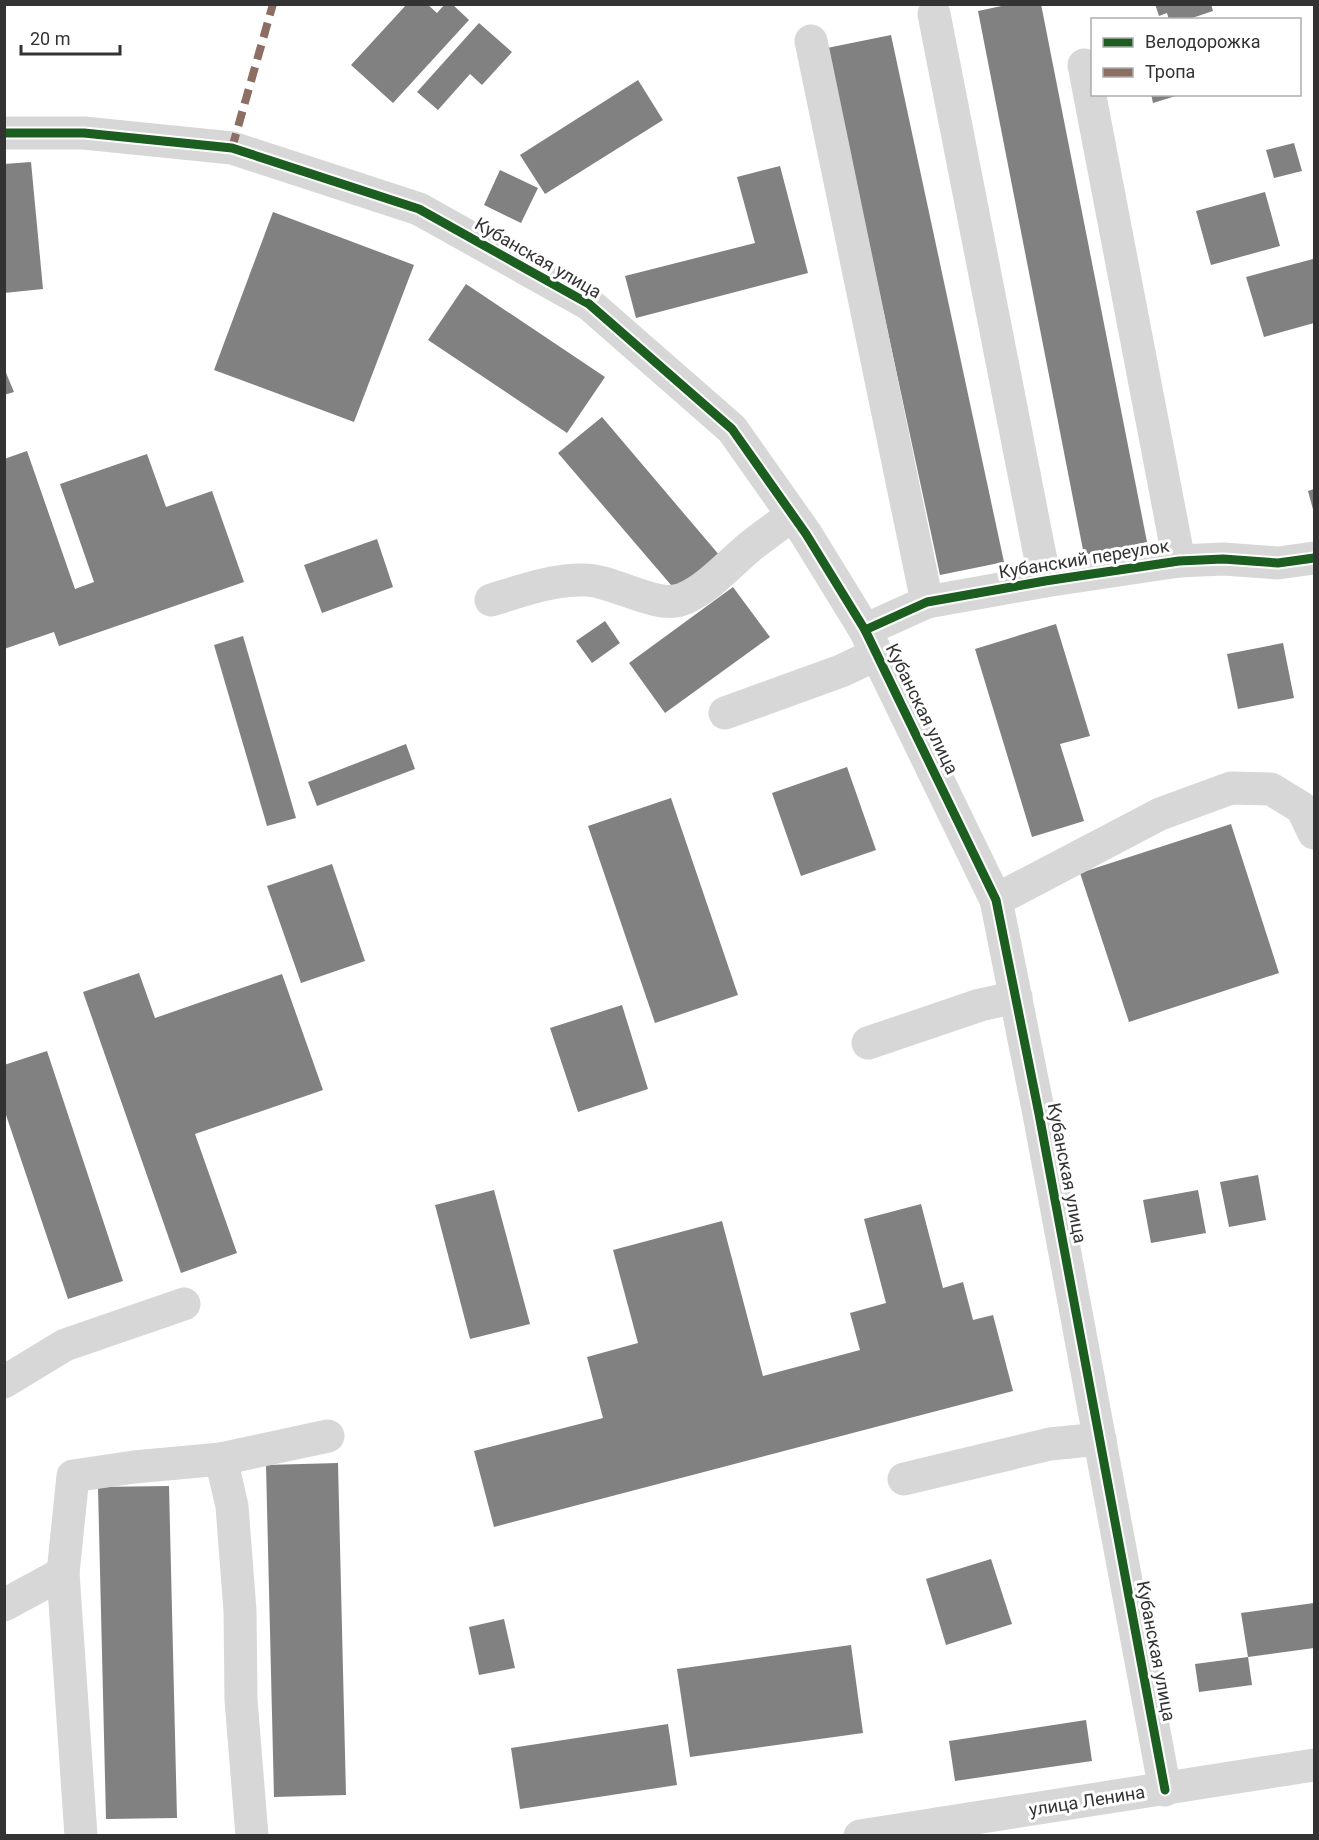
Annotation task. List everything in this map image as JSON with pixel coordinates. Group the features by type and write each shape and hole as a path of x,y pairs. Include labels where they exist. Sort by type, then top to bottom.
{"street":[{"path":"934,14 1045,581"},
{"path":"811,41 927,602"},
{"path":"1084,65 1179,561"},
{"name":"Кубанская улица","path":"4,134 84,134 232,148 419,209 589,304 732,429 792,515 871,642 996,900 1166,1790"},
{"path":"491,600 558,581 587,580 618,587 652,600 681,600 708,583 752,545 792,515"},
{"name":"Кубанский переулок","path":"725,713 840,671 871,642 927,602 1179,561 1224,560 1278,563 1314,558"},
{"path":"996,900 1160,814 1231,788 1271,789 1302,808 1314,833"},
{"path":"868,1043 980,1005 1016,997"},
{"path":"4,1382 65,1345 184,1304"},
{"path":"81,1836 63,1573 73,1476 134,1467 221,1459 328,1436"},
{"path":"904,1479 1050,1444 1100,1439"},
{"path":"221,1459 233,1518 240,1611 241,1700 252,1836"},
{"path":"4,1605 63,1573"},
{"name":"улица Ленина","path":"860,1836 1314,1766"}],"building":[{"path":"407,4 427,4 437,13 445,4 452,4 469,20 393,103 351,65"},
{"path":"1011,4 1041,4 1147,542 1084,555 978,11"},
{"path":"1155,4 1211,4 1213,11 1192,18 1168,18 1167,13 1159,16"},
{"path":"479,23 512,52 482,85 470,74 438,110 417,92"},
{"path":"891,35 1004,562 940,575 827,48"},
{"path":"638,80 663,120 545,194 520,155"},
{"path":"1151,96 1176,96 1153,103"},
{"path":"1294,143 1302,171 1274,178 1266,150"},
{"path":"31,162 43,289 4,293 4,164"},
{"path":"780,166 808,273 636,318 625,276 755,243 737,177"},
{"path":"500,170 538,188 521,223 484,205"},
{"path":"1265,192 1280,246 1211,265 1196,211"},
{"path":"273,212 414,265 354,422 214,370"},
{"path":"1313,259 1314,323 1264,337 1246,277"},
{"path":"466,284 605,377 567,433 428,340"},
{"path":"4,368 14,392 4,395"},
{"path":"602,417 720,556 677,592 558,453"},
{"path":"27,451 75,589 94,582 60,484 147,454 166,507 212,491 244,582 59,646 54,632 4,649 4,459"},
{"path":"1314,489 1314,513 1308,491"},
{"path":"377,539 393,587 322,613 304,565"},
{"path":"733,587 770,637 665,713 629,663"},
{"path":"605,621 620,643 592,663 576,641"},
{"path":"1056,624 1090,736 1060,744 1084,821 1032,837 975,649"},
{"path":"243,636 296,818 267,826 214,645"},
{"path":"1283,643 1294,698 1238,709 1227,654"},
{"path":"406,744 415,769 317,806 308,782"},
{"path":"847,767 876,850 801,876 772,793"},
{"path":"671,798 738,995 655,1023 588,826"},
{"path":"1231,824 1279,973 1129,1022 1080,873"},
{"path":"332,864 365,961 301,983 267,886"},
{"path":"139,973 155,1018 282,974 323,1090 195,1134 237,1253 181,1273 83,992"},
{"path":"622,1005 648,1089 578,1112 550,1028"},
{"path":"47,1051 123,1281 68,1299 4,1109 4,1065"},
{"path":"1258,1175 1266,1220 1229,1227 1220,1182"},
{"path":"494,1190 530,1324 470,1339 435,1205"},
{"path":"1198,1190 1206,1233 1151,1243 1143,1200"},
{"path":"921,1204 943,1288 963,1282 973,1320 993,1315 1013,1391 494,1527 474,1451 603,1418 587,1357 638,1343 613,1250 722,1221 763,1376 860,1350 850,1313 886,1303 864,1219"},
{"path":"338,1463 346,1795 274,1797 266,1465"},
{"path":"169,1486 177,1818 106,1819 98,1487"},
{"path":"991,1559 1012,1624 946,1645 926,1579"},
{"path":"1314,1603 1314,1648 1248,1657 1241,1613"},
{"path":"504,1619 515,1668 479,1675 469,1627"},
{"path":"851,1645 863,1733 690,1757 677,1669"},
{"path":"1248,1657 1252,1685 1199,1692 1195,1664"},
{"path":"1086,1720 1092,1761 955,1781 949,1741"},
{"path":"668,1724 677,1785 520,1809 511,1748"}],"marked path":[{"path":"232,148 273,4"}],"cycle path":[{"path":"4,133 84,133 232,148 419,209 589,304 732,429 806,534 865,630 996,900 1039,1114 1165,1790"},
{"path":"865,630 927,602 1045,581 1179,561 1223,559 1278,563 1314,558"}]}
